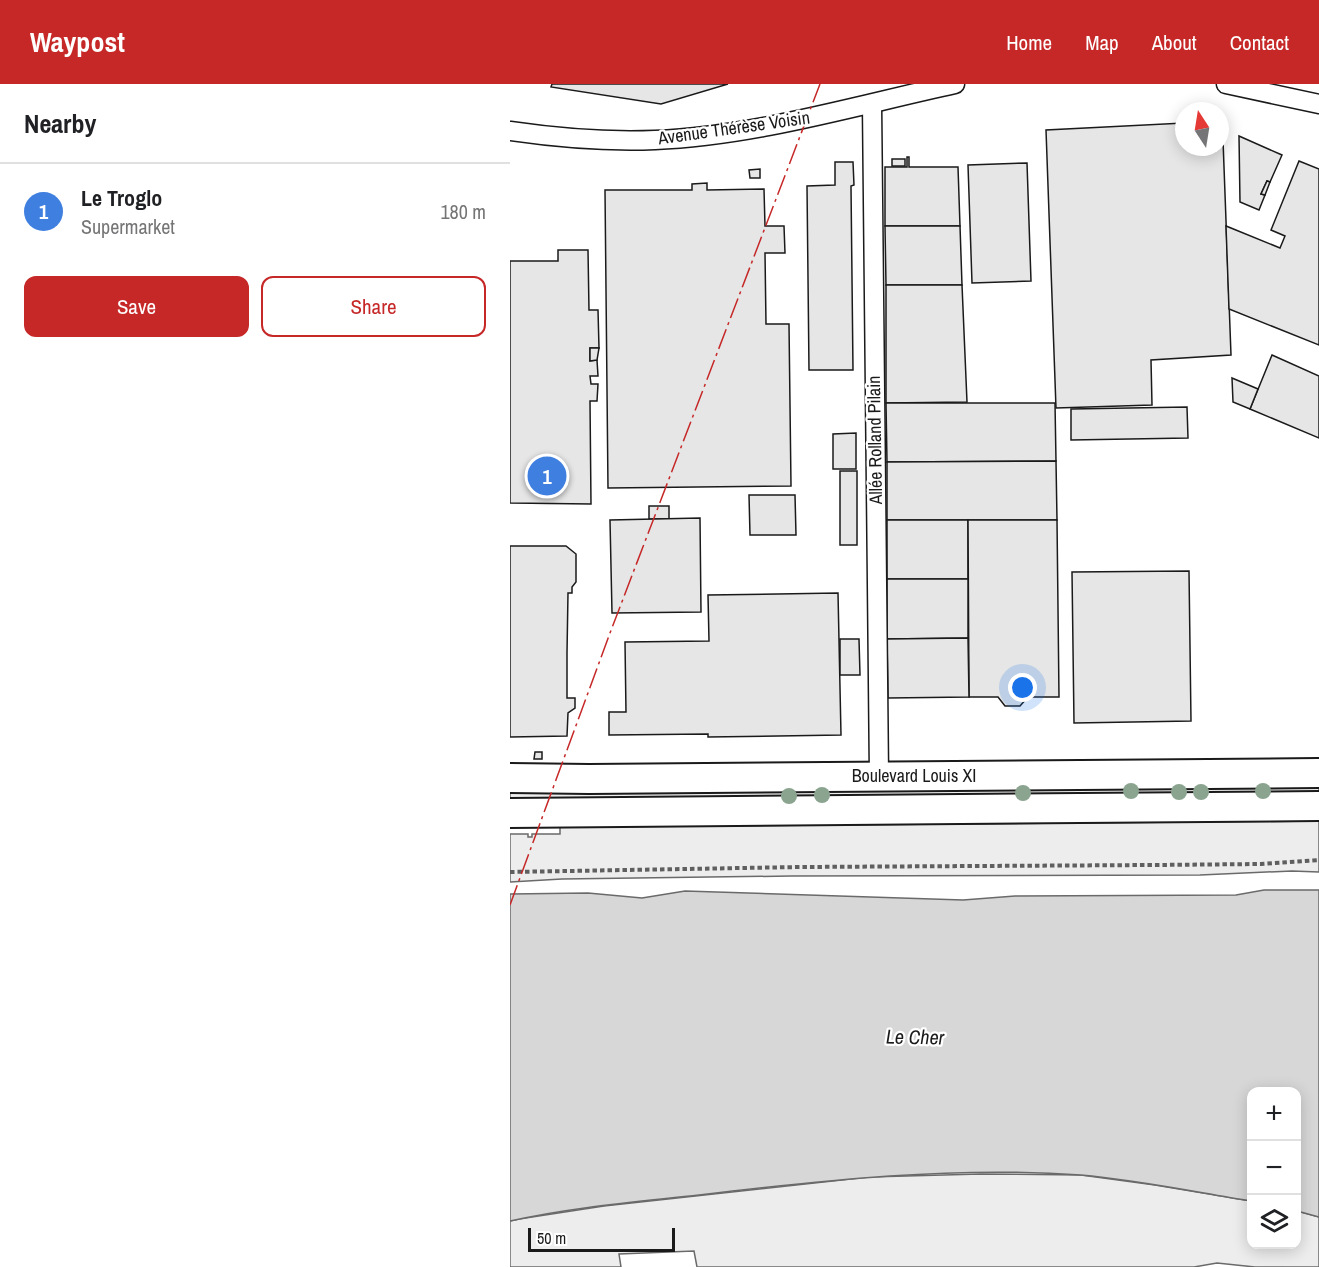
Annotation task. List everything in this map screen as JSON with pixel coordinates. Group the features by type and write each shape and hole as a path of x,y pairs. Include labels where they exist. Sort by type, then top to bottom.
{"main road":[{"name":"Boulevard Louis XI","path":"510,778 1319,773"},
{"name":"Boulevard Louis XI","path":"510,813 1319,806"}],"street":[{"name":"Avenue Thérèse Voisin","path":"510,130 588,140 656,140 711,135 872,104 955,84"},
{"path":"1226,84 1319,105"},
{"name":"Allée Rolland Pilain","path":"872,104 879,776"}],"path":[{"path":"510,872 800,867 1261,864 1319,860"}],"shaded area":[{"path":"1319,784 1319,795 510,802 510,791"},
{"path":"1319,821 1319,872 1200,875 791,876 562,879 510,882 510,834 528,834 528,837 532,837 532,834 560,834 560,827"},
{"path":"981,1174 1081,1175 1247,1200 1247,1249 1301,1249 1301,1212 1319,1217 1319,1267 1255,1267 1217,1263 1194,1267 697,1267 694,1251 619,1254 621,1267 510,1267 510,1221 604,1206 869,1177"}],"water":[{"name":"Le Cher","path":"1264,890 1319,890 1319,1217 1301,1212 1301,1087 1247,1087 1247,1200 1081,1175 938,1173 794,1184 557,1212 510,1221 510,894 588,893 642,898 685,891 963,900 1015,896 1236,895"}],"building":[{"path":"552,84 728,84 661,104 551,87"},
{"path":"1175,123 1175,156 1224,156 1231,355 1151,360 1152,405 1056,408 1046,130"},
{"path":"1239,136 1282,155 1270,182 1267,181 1261,194 1265,195 1259,210 1240,202"},
{"path":"907,157 909,157 909,167 958,167 960,226 885,226 885,167 907,167"},
{"path":"892,159 905,159 905,166 892,166"},
{"path":"1299,161 1319,169 1319,345 1229,309 1226,226 1280,248 1285,236 1271,230"},
{"path":"835,162 853,162 854,185 851,186 853,370 809,370 807,186 835,185"},
{"path":"1027,163 1031,281 972,283 968,165"},
{"path":"760,169 760,178 750,178 749,170"},
{"path":"1267,181 1270,182 1265,195 1261,194"},
{"path":"707,183 707,190 764,189 765,226 784,226 785,253 765,253 766,324 789,324 791,486 608,488 605,190 692,190 692,184"},
{"path":"885,226 960,226 962,285 886,285"},
{"path":"558,250 588,250 589,310 598,310 599,348 590,348 590,361 597,360 598,376 590,376 591,384 598,384 597,401 590,401 591,504 510,503 510,261 558,261"},
{"path":"886,285 962,285 967,402 886,403"},
{"path":"590,348 599,348 597,360 590,361"},
{"path":"1272,355 1319,376 1319,438 1250,409"},
{"path":"1232,378 1258,389 1250,409 1233,402"},
{"path":"886,403 1055,403 1056,461 887,462"},
{"path":"1187,407 1188,438 1071,440 1071,409"},
{"path":"856,433 856,469 833,469 833,434"},
{"path":"1056,461 1057,520 887,520 887,462"},
{"path":"840,471 857,471 857,545 840,545"},
{"path":"749,495 795,495 796,535 750,535"},
{"path":"649,506 669,506 669,519 649,519"},
{"path":"700,518 701,612 612,613 610,520"},
{"path":"887,520 968,520 968,579 887,579"},
{"path":"968,520 1057,520 1059,697 1028,697 1020,706 1005,706 998,697 969,697"},
{"path":"510,546 566,546 576,554 576,582 572,587 572,593 568,593 567,653 567,698 575,698 575,708 568,713 567,736 510,737"},
{"path":"1189,571 1191,721 1074,723 1072,572"},
{"path":"887,579 968,579 968,638 887,639"},
{"path":"838,593 841,735 708,737 708,734 609,735 609,712 626,712 625,642 709,641 708,595"},
{"path":"968,638 969,697 888,698 887,639"},
{"path":"840,639 859,639 860,675 840,675"},
{"path":"535,752 542,752 542,759 534,759"}],"power":[{"path":"510,905 610,633 820,84"}],"place":[{"name":"Le Troglo","path":"547,476"}]}
